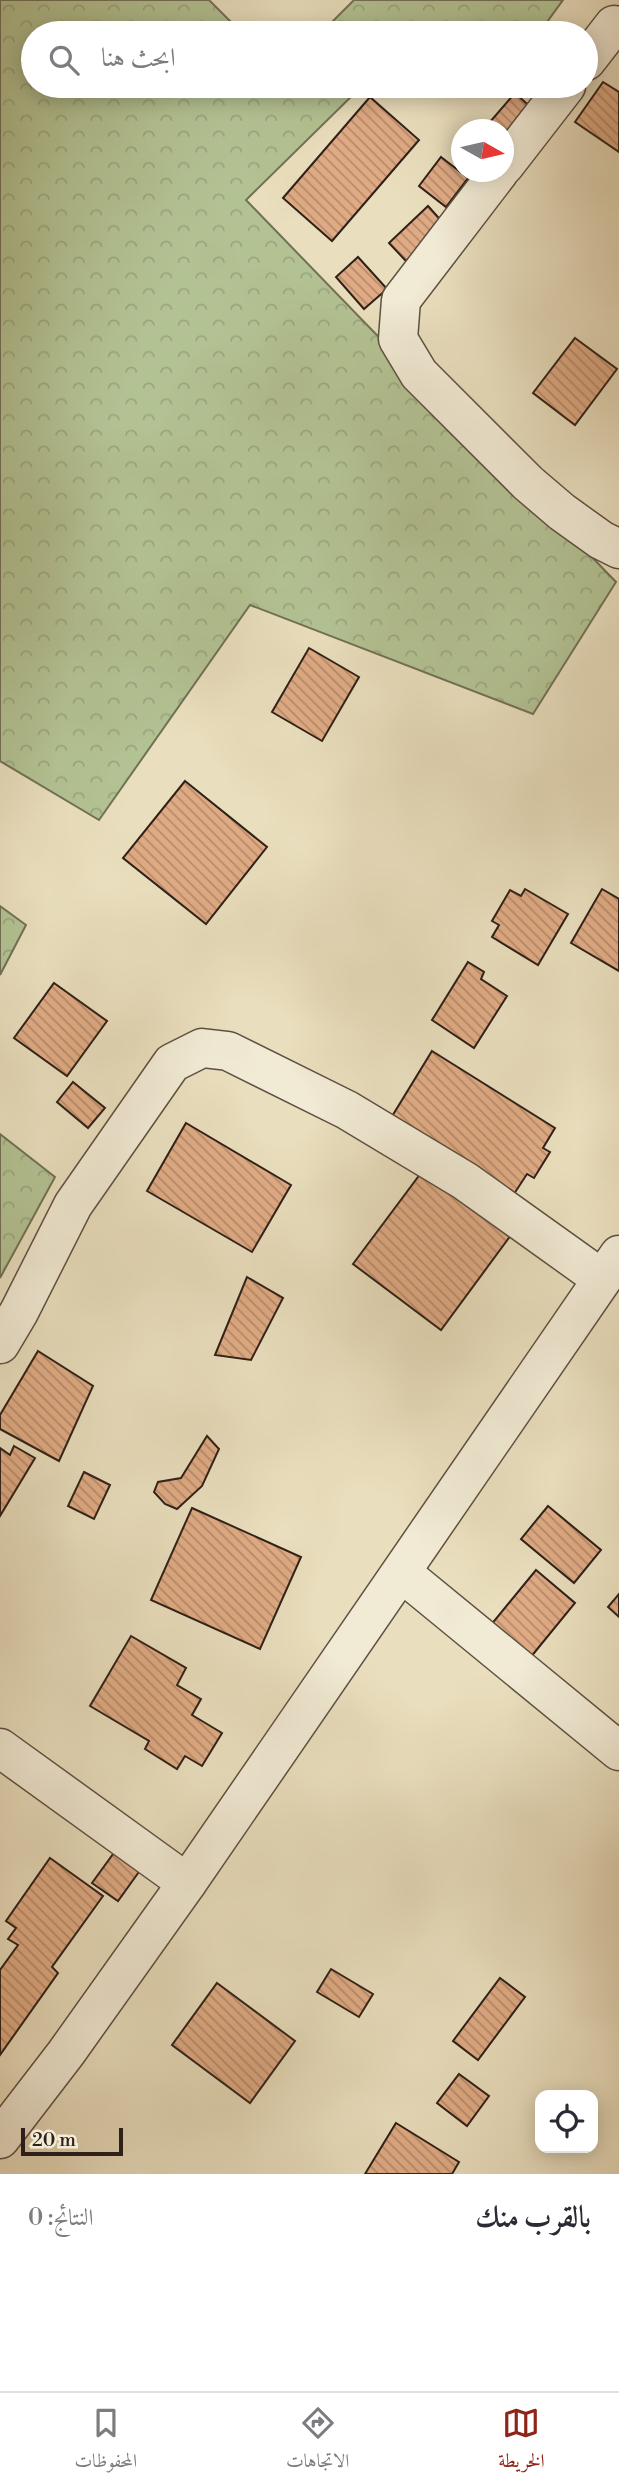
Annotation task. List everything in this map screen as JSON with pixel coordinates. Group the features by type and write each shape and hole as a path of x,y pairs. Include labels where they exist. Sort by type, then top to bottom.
{"street":[{"path":"598,46 614,25"},
{"path":"514,152 557,98"},
{"path":"491,182 401,300 398,339 419,374 528,483 562,512 619,550"},
{"path":"0,1344 73,1205 172,1063 202,1048 228,1051 347,1110 611,1267 187,1884 66,2053 0,2139"},
{"path":"402,1573 619,1751"},
{"path":"0,1748 187,1884"}],"green space":[{"path":"0,0 209,0 230,21 21,21 21,98 350,98 246,200 616,582 533,714 250,605 99,820 0,761"},
{"path":"354,0 563,0 548,21 333,21"},
{"path":"0,906 26,925 0,975"},
{"path":"0,1134 55,1177 0,1278"}],"building":[{"path":"603,82 619,92 619,152 575,122 592,98 598,98 598,89"},
{"path":"369,98 419,140 332,241 283,198"},
{"path":"511,98 520,98 537,113 514,139 514,119 493,119"},
{"path":"441,157 451,165 451,182 465,182 446,207 419,186"},
{"path":"428,206 445,225 406,261 389,243"},
{"path":"358,257 387,289 364,309 336,277"},
{"path":"575,338 617,369 575,425 533,393"},
{"path":"309,648 359,677 322,741 272,712"},
{"path":"185,781 267,847 206,924 123,858"},
{"path":"525,889 568,914 538,965 492,937 499,925 492,921 510,890 521,896"},
{"path":"602,889 619,899 619,971 571,943"},
{"path":"468,962 484,972 481,979 507,996 474,1048 432,1020"},
{"path":"54,983 107,1021 67,1076 14,1038"},
{"path":"432,1051 555,1128 543,1148 550,1152 534,1178 527,1174 514,1194 391,1118"},
{"path":"73,1082 105,1108 88,1128 57,1102"},
{"path":"186,1123 291,1185 252,1252 147,1191"},
{"path":"427,1165 514,1231 441,1330 353,1264"},
{"path":"247,1277 283,1298 251,1360 215,1355"},
{"path":"38,1351 93,1386 59,1461 0,1429 0,1415"},
{"path":"207,1436 219,1449 202,1486 177,1509 165,1504 154,1492 158,1482 181,1478"},
{"path":"14,1446 35,1458 0,1516 0,1448 10,1455"},
{"path":"84,1472 110,1485 94,1519 68,1506"},
{"path":"548,1506 601,1550 574,1583 521,1539"},
{"path":"192,1508 301,1557 260,1649 151,1600"},
{"path":"536,1570 575,1603 530,1658 490,1626"},
{"path":"619,1594 619,1617 608,1607"},
{"path":"131,1636 186,1668 177,1685 201,1699 192,1715 222,1733 202,1766 185,1756 177,1769 145,1749 149,1741 90,1706"},
{"path":"116,1850 141,1869 118,1901 92,1883"},
{"path":"50,1858 103,1896 52,1967 58,1973 0,2055 0,1970 18,1945 8,1939 16,1928 6,1921"},
{"path":"331,1969 373,1994 359,2017 317,1992"},
{"path":"500,1978 525,1997 478,2060 453,2041"},
{"path":"217,1983 295,2041 250,2103 172,2045"},
{"path":"459,2074 489,2096 467,2126 437,2103"},
{"path":"396,2123 459,2162 452,2174 365,2174"}]}
